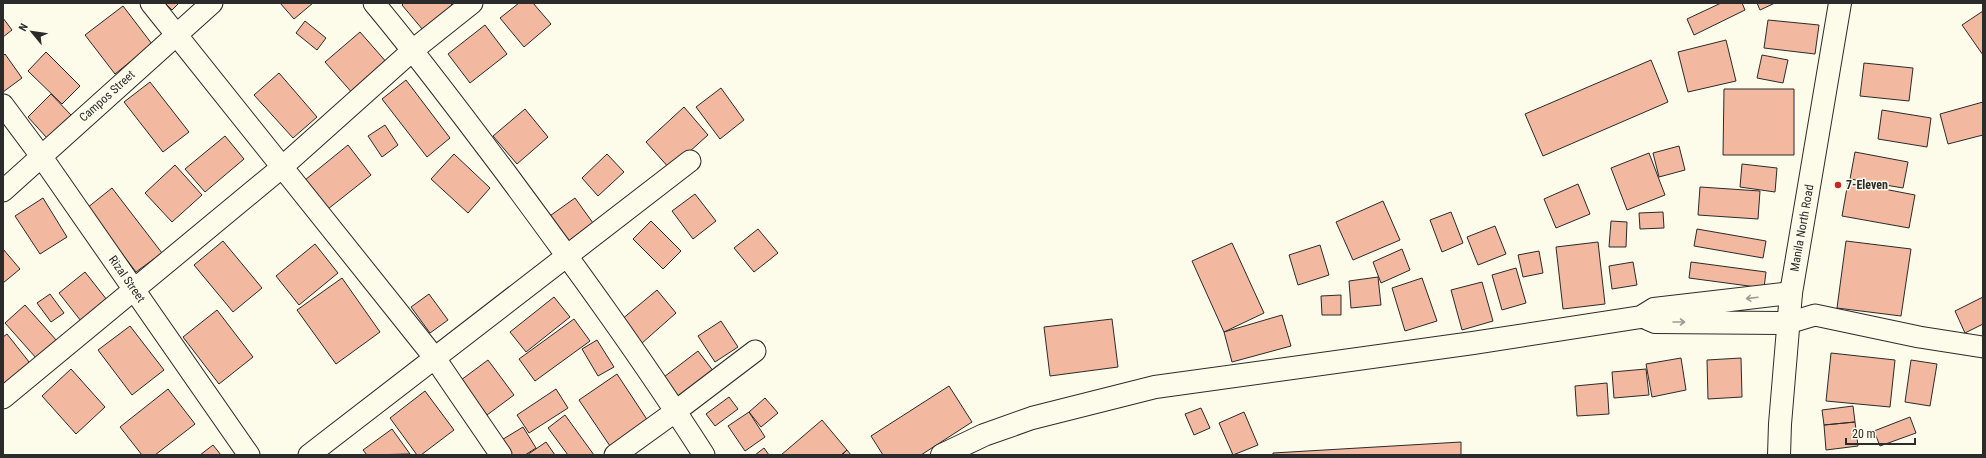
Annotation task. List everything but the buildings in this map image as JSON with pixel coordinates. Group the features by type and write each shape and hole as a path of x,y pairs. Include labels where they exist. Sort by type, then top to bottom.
{"main road":[{"name":"Manila North Road","path":"1780,455 1791,293 1840,3"},
{"path":"942,455 984,435 1032,418 1155,387 1641,317 1654,309 1791,293"},
{"path":"1641,317 1655,322 1788,323"}],"street":[{"path":"151,3 177,34 281,168 434,357 501,455"},
{"name":"Campos Street","path":"3,191 212,3"},
{"path":"374,3 413,50 568,256 704,455"},
{"path":"3,398 134,288 281,168 413,50 472,3"},
{"name":"Rizal Street","path":"3,105 41,156 134,288 249,455"},
{"path":"309,455 434,357 568,256 690,161"},
{"path":"1791,293 1815,315"},
{"path":"1788,323 1815,315 1919,337 1983,347"},
{"path":"615,455 676,412 755,351"}],"place":[{"name":"7-Eleven","path":"1838,185"}]}
